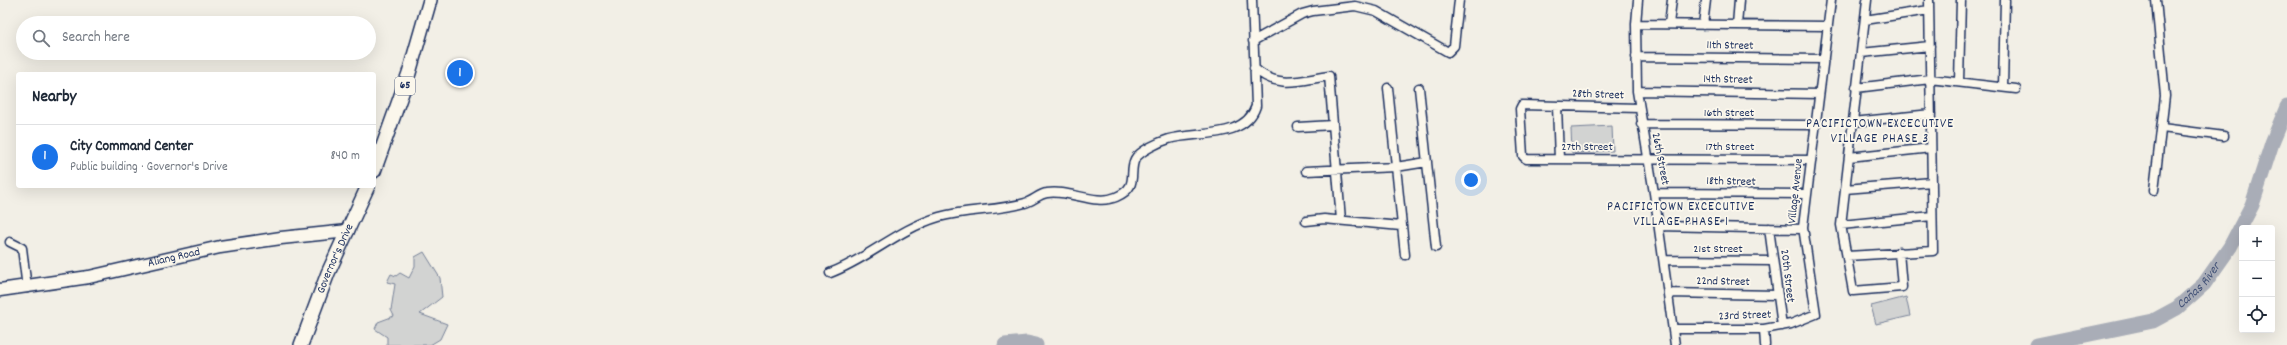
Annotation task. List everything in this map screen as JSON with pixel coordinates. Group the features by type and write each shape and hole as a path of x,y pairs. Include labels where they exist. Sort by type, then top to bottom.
{"main road":[{"name":"65","path":"376,165 409,73 430,0"},
{"name":"Governor's Drive","path":"294,345 304,341 325,280 367,188"}],"street":[{"path":"830,273 846,267 899,233 940,217 1026,203 1047,193 1114,198 1128,188 1134,174 1135,160 1140,154 1169,139 1233,130 1255,112 1256,106 1252,0"},
{"path":"1253,41 1291,18 1302,14 1313,11 1355,6 1376,11 1448,52 1454,46 1459,0"},
{"name":"26th Street","path":"1638,0 1636,24 1636,91 1654,193 1675,345"},
{"path":"1669,24 1672,0"},
{"path":"1703,25 1706,0"},
{"path":"1737,25 1739,0"},
{"name":"Village Avenue","path":"1816,314 1803,229 1831,0"},
{"path":"1867,0 1841,224 1853,291 1902,287 1899,252"},
{"path":"1847,256 1933,251 1929,0"},
{"path":"1959,82 1961,0"},
{"path":"2003,87 2005,0"},
{"path":"2154,190 2165,96 2156,0"},
{"path":"1865,20 1929,10"},
{"path":"1636,24 1828,26"},
{"path":"1861,53 1930,46"},
{"name":"11th Street","path":"1636,57 1824,59"},
{"path":"1254,68 1265,78 1281,82 1329,76 1341,220"},
{"path":"1856,88 1930,79 2016,89"},
{"path":"1388,88 1405,255"},
{"path":"1419,88 1436,247"},
{"name":"14th Street","path":"1636,91 1819,94"},
{"name":"28th Street","path":"1526,159 1523,156 1520,109 1523,105 1638,108"},
{"name":"28th Street","path":"1557,106 1559,159"},
{"path":"1853,122 1931,114"},
{"name":"16th Street","path":"1641,124 1816,125"},
{"path":"1298,127 1333,125"},
{"path":"2162,128 2224,136"},
{"path":"1848,157 1931,148"},
{"name":"27th Street","path":"1526,159 1648,159"},
{"name":"17th Street","path":"1648,159 1811,160"},
{"path":"1306,171 1396,167 1427,162"},
{"path":"1845,189 1932,182"},
{"name":"18th Street","path":"1654,193 1807,194"},
{"path":"1841,224 1932,216"},
{"path":"1306,221 1324,219 1401,226"},
{"path":"1659,226 1803,229"},
{"name":"20th Street","path":"1769,228 1782,326"},
{"name":"Aliang Road","path":"0,290 27,288 130,269 210,249 287,237 348,231"},
{"path":"10,242 22,248 27,288"},
{"name":"21st Street","path":"1664,260 1773,261"},
{"name":"22nd Street","path":"1668,294 1777,295"},
{"name":"23rd Street","path":"1673,329 1764,329 1782,326 1816,314"},
{"path":"1764,329 1765,345"}],"shaded area":[{"path":"1612,126 1613,151 1572,153 1571,128"},
{"path":"424,252 440,278 442,297 420,314 447,324 440,339 430,345 387,345 387,337 375,329 378,322 394,316 391,310 395,284 387,282 391,274 396,276 400,273 409,278 415,266 415,257"},
{"path":"1906,297 1910,316 1876,324 1871,306"}],"waterway":[{"name":"Cañas River","path":"2037,345 2153,321 2177,308 2204,284 2230,247 2252,205 2272,143 2287,107"},
{"name":"Cañas River","path":"1005,345 1027,343 1036,345"}],"place":[{"name":"City Command Center","path":"460,73"}],"district":[{"name":"PACIFICTOWN EXCECUTIVE VILLAGE PHASE 3","path":"1880,132"},
{"name":"PACIFICTOWN EXCECUTIVE VILLAGE PHASE 1","path":"1681,214"}]}
